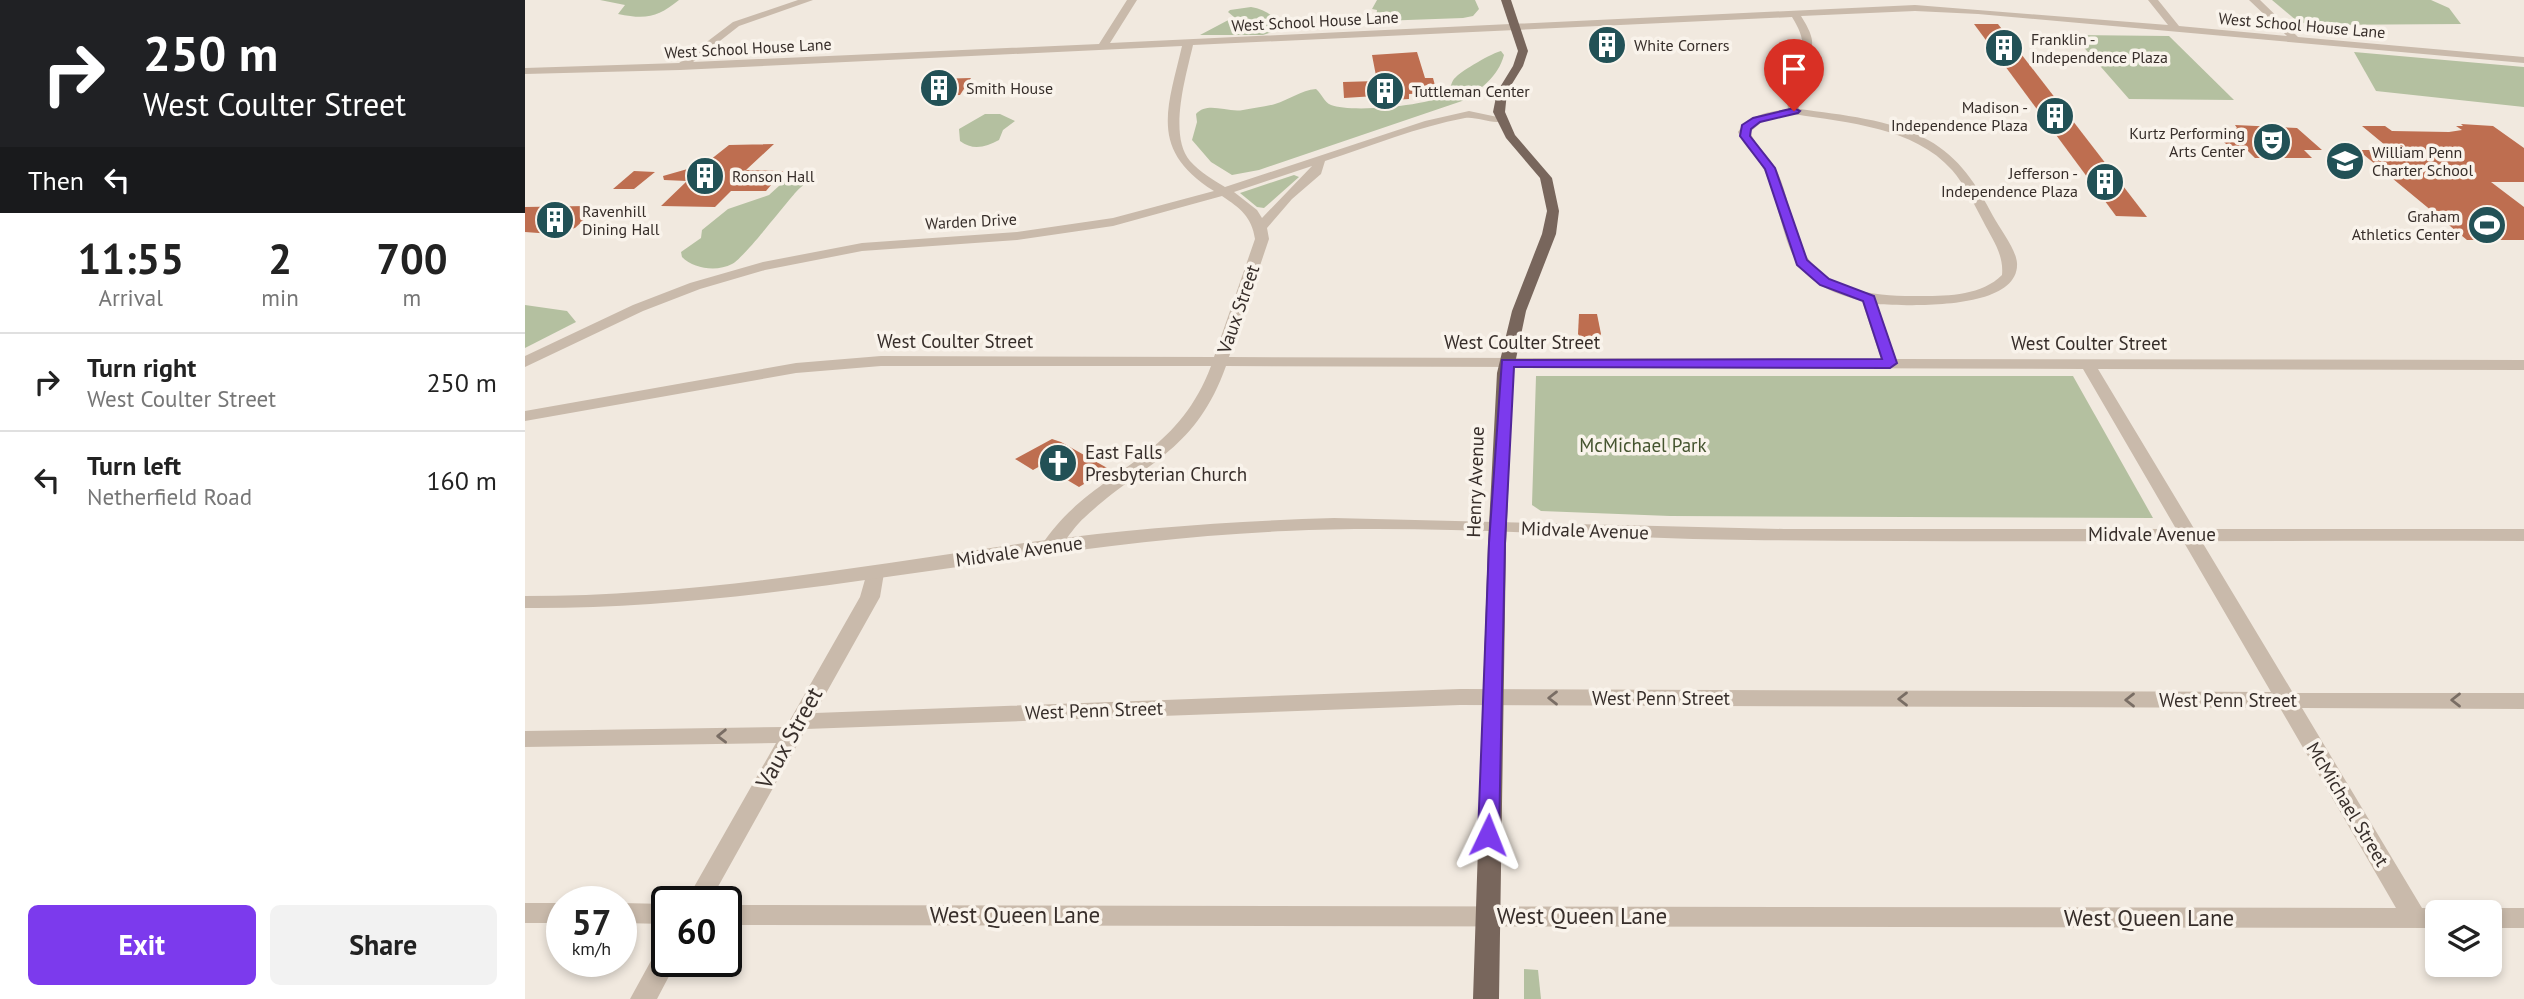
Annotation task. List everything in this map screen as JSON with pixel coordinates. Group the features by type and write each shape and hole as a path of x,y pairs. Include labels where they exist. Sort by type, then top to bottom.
{"main road":[{"path":"1499,103 1522,56 1521,40 1506,0"},
{"name":"Henry Avenue","path":"1486,999 1486,915 1498,526 1507,363 1519,310 1549,234 1553,211 1545,178 1510,136 1501,119 1499,103"}],"street":[{"path":"680,67 744,20 809,0"},
{"path":"1102,47 1132,0"},
{"path":"2153,0 2176,29"},
{"path":"2254,0 2286,28 2295,40"},
{"name":"West School House Lane","path":"525,71 680,67 1794,13 1945,9 2524,60"},
{"path":"1794,13 1806,32 1808,45 1791,78 1794,111"},
{"path":"1188,43 1175,124 1176,147 1182,159 1194,172 1253,214 1261,227 1288,196 1317,170 1320,159"},
{"name":"Warden Drive","path":"525,362 638,308 695,286 763,266 873,246 1017,236 1090,227 1154,213 1425,124 1455,111 1499,103"},
{"path":"1794,111 1876,126 1918,141 1941,154 1961,173 2012,267 2007,280 1973,297 1938,300 1869,299 1825,282 1806,268 1797,254 1770,168 1745,136 1746,127 1756,120 1794,111"},
{"name":"Warden Drive","path":"1425,124 1469,114 1501,119"},
{"name":"Vaux Street","path":"1050,546 1074,514 1151,459 1185,428 1206,400 1262,239 1261,227"},
{"path":"1869,299 1890,363"},
{"name":"West Coulter Street","path":"525,416 765,373 840,363 881,361 2524,365"},
{"name":"McMichael Street","path":"2088,364 2287,700 2425,915"},
{"name":"Midvale Avenue","path":"525,602 574,604 680,599 799,585 1050,546 1193,530 1295,525 1413,523 1677,533 2524,535"},
{"name":"Vaux Street","path":"706,886 870,597 875,573"},
{"name":"West Penn Street","path":"525,738 1493,697 2524,701"},
{"path":"525,913 546,913"},
{"name":"West Queen Lane","path":"742,915 2425,918"},
{"path":"2502,918 2524,918"},
{"path":"643,999 655,977"}],"green space":[{"path":"600,0 679,0 651,16 637,17 618,14 625,5"},
{"path":"1377,0 1475,0 1479,9 1473,16 1463,18 1380,21 1376,19 1377,10 1372,9"},
{"path":"2272,0 2431,0 2449,8 2461,24 2312,25 2297,21"},
{"path":"1251,7 1275,18 1281,25 1278,30 1263,35 1200,35 1234,17 1228,12 1230,10"},
{"path":"2073,35 2169,36 2234,100 2129,99"},
{"path":"1501,51 1504,55 1498,70 1482,87 1462,101 1259,170 1232,175 1211,162 1192,140 1197,122 1196,114 1201,110 1263,107 1316,89 1331,105 1341,107 1409,105 1440,98 1449,93 1453,80 1459,74"},
{"path":"2354,52 2524,67 2524,107 2376,91"},
{"path":"985,114 1000,114 1015,121 1003,130 999,140 989,145 975,147 960,141 959,129"},
{"path":"812,171 808,181 732,264 720,268 706,268 682,257 681,252 701,238 702,230 728,209 769,195 790,176"},
{"path":"1294,175 1299,177 1264,208 1257,207 1240,193"},
{"path":"525,305 567,311 576,322 525,348"},
{"name":"McMichael Park","path":"1536,376 2073,376 2153,518 1670,516 1541,511 1532,505"},
{"path":"1524,969 1538,970 1541,999 1524,999"}],"building":[{"path":"1974,24 1998,24 2147,217 2116,216"},
{"path":"1417,52 1425,78 1433,78 1437,93 1409,94 1409,99 1392,100 1391,95 1344,98 1343,82 1377,81 1372,55"},
{"name":"Smith House","path":"971,78 960,95 923,96 934,79"},
{"path":"2461,124 2493,126 2524,148 2524,182 2491,182 2524,207 2524,240 2467,240 2358,150 2391,150 2362,126 2385,126 2392,131 2449,132 2462,130 2456,126 2463,126"},
{"path":"2235,125 2297,128 2322,150 2304,150 2312,158 2255,158 2248,151 2232,150 2210,128 2237,128"},
{"name":"Ronson Hall","path":"774,144 746,170 783,171 766,191 731,191 715,207 661,206 687,181 664,180 663,176 705,164 729,145"},
{"path":"634,171 655,172 634,189 613,189"},
{"name":"Ravenhill Dining Hall","path":"586,206 586,218 575,228 552,234 525,232 525,207"},
{"path":"1579,314 1597,314 1601,334 1598,338 1580,337"},
{"name":"East Falls Presbyterian Church","path":"1052,439 1109,469 1079,487 1042,465 1033,470 1015,459"}],"place":[{"name":"White Corners","path":"1607,45"},
{"name":"Franklin - Independence Plaza","path":"2004,48"},
{"name":"Smith House","path":"939,88"},
{"name":"Tuttleman Center","path":"1385,91"},
{"name":"Madison - Independence Plaza","path":"2055,116"},
{"name":"Kurtz Performing Arts Center","path":"2272,142"},
{"name":"William Penn Charter School","path":"2345,161"},
{"name":"Ronson Hall","path":"705,176"},
{"name":"Jefferson - Independence Plaza","path":"2105,182"},
{"name":"Ravenhill Dining Hall","path":"555,220"},
{"name":"Graham Athletics Center","path":"2487,225"},
{"name":"East Falls Presbyterian Church","path":"1058,463"}],"route":[{"path":"1488,835 1497,543 1507,363 1890,363 1869,299 1825,282 1813,275 1801,262 1770,168 1745,136 1746,127 1756,120 1794,111"}]}
